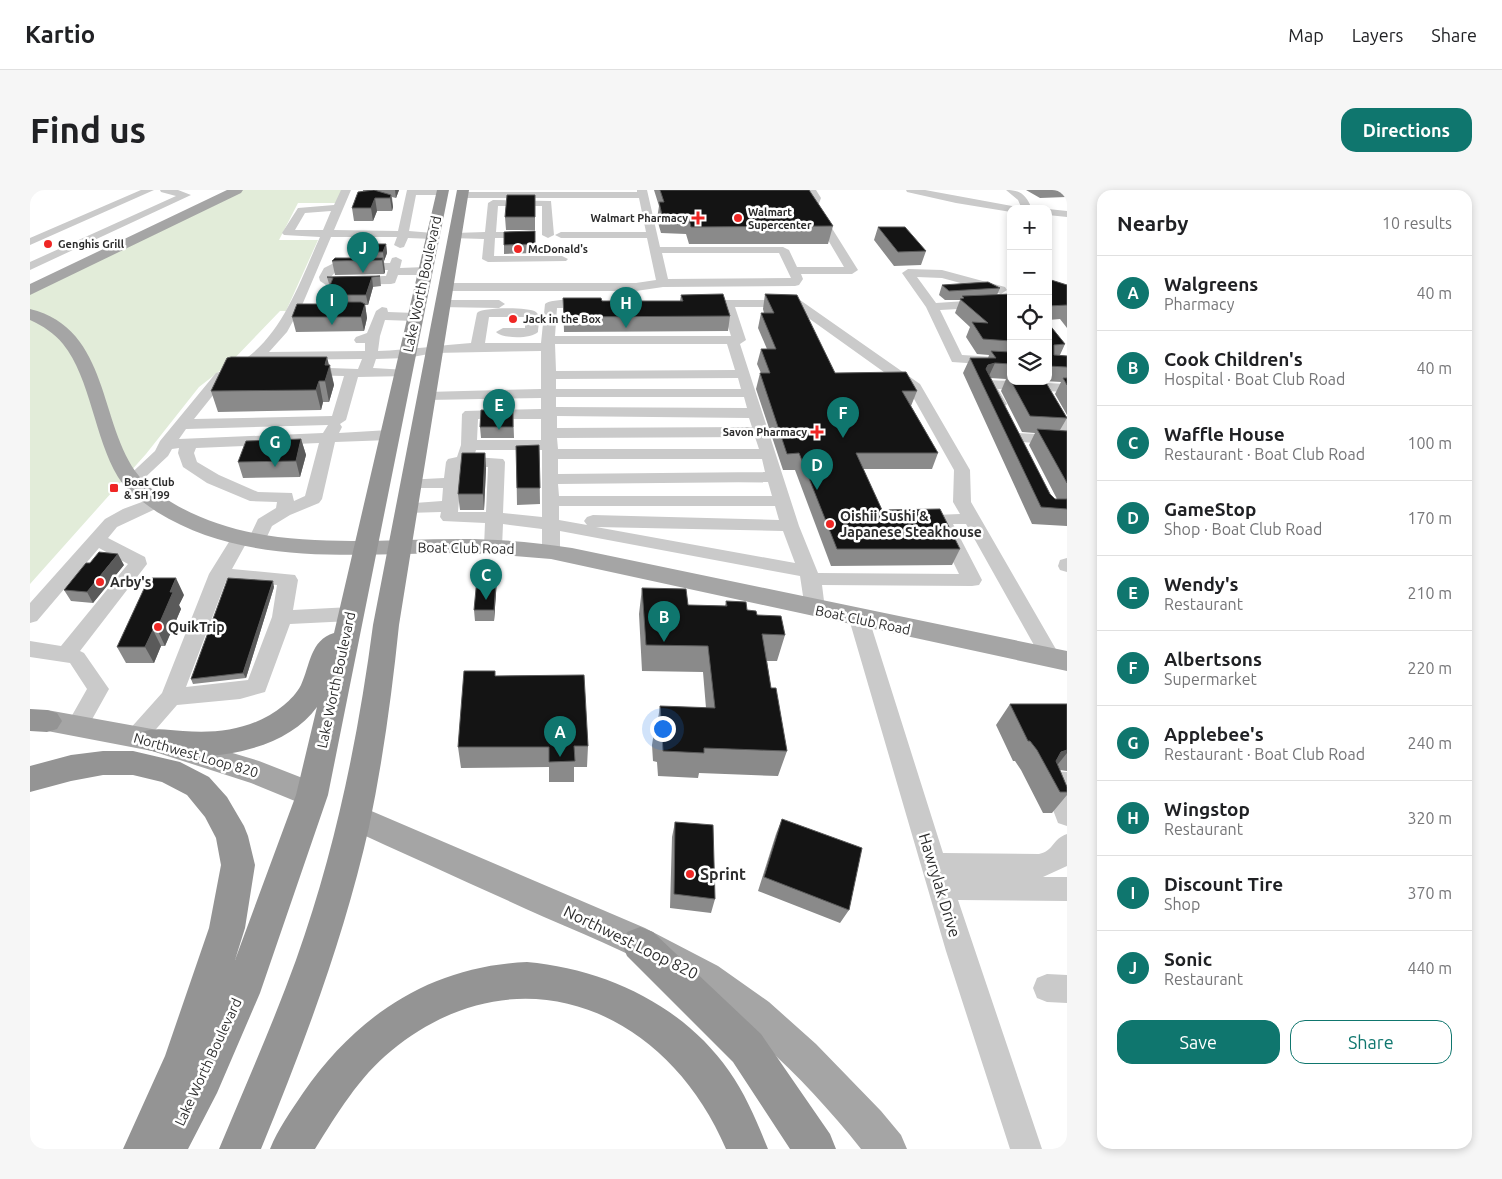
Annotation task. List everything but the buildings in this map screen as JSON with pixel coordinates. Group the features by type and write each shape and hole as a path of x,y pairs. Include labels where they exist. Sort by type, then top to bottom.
{"highway":[{"name":"Lake Worth Boulevard","path":"166,1149 203,1079 241,993 312,795 443,191"},
{"name":"Lake Worth Boulevard","path":"240,1149 284,1045 313,966 340,876 355,817 382,674 386,625 462,193"},
{"path":"433,232 444,239 453,241"},
{"path":"144,738 185,744 222,743 274,726 298,710 312,692 325,650 348,623"},
{"path":"30,779 71,768 103,763 133,763 169,772 198,786 216,806 232,836 238,865 227,928 183,1062 144,1149"},
{"path":"640,944 746,1048 815,1149"},
{"path":"291,1149 317,1108 357,1056 401,1020 441,997 492,981 534,979 570,985 613,1000 658,1026 702,1068 728,1107 747,1149"}],"main road":[{"path":"30,290 237,190"},
{"name":"Boat Club Road","path":"30,314 57,329 78,353 105,423 115,456 131,481 158,501 186,518 249,539 320,547 493,547 551,552 859,619 1059,659"},
{"name":"Northwest Loop 820","path":"38,721 144,738 260,773 312,795"},
{"name":"Northwest Loop 820","path":"355,817 640,944 683,965 706,979 767,1024 820,1073 861,1117 887,1149"}],"street":[{"path":"30,231 130,194 150,190"},
{"path":"30,266 186,196 181,193 165,190"},
{"path":"793,271 852,270 813,206 816,198 811,190"},
{"path":"912,190 956,200 1007,208"},
{"path":"1011,190 1022,198 1025,205"},
{"path":"144,738 171,696 219,574 264,523 284,511 313,499 328,438 338,420 358,373 371,355 373,336 394,270 408,191 443,191"},
{"path":"490,196 508,192 548,196"},
{"path":"462,193 490,196 548,196 642,192 663,283"},
{"path":"30,242 95,214 130,194 167,204"},
{"path":"490,196 491,235 488,259 534,260 562,264 561,239"},
{"path":"548,196 544,234 539,243 561,239 652,235"},
{"path":"347,198 302,210 288,233 327,231 399,236 433,232"},
{"path":"235,372 257,356 282,329 306,281 327,231 347,198"},
{"path":"1052,212 1067,214"},
{"path":"95,214 130,222"},
{"path":"386,223 399,236"},
{"path":"491,235 510,227"},
{"path":"54,232 90,240"},
{"path":"534,260 551,250 544,234"},
{"path":"491,235 510,243"},
{"path":"453,241 491,235 520,235"},
{"path":"320,247 334,251 335,260 394,270"},
{"path":"445,287 636,287 663,283 794,282 797,279 783,250 656,250"},
{"path":"929,260 942,274"},
{"path":"306,281 326,281 325,277 328,271 334,267 425,271"},
{"path":"1007,292 942,274 908,274 932,307 957,359 1007,362"},
{"path":"960,292 996,289"},
{"path":"923,295 941,293"},
{"path":"257,356 407,354 434,349 529,347 577,340 739,340 727,302"},
{"path":"932,307 1007,302"},
{"path":"701,303 796,303 915,388 962,470 962,502 1059,659"},
{"path":"442,304 532,315 532,332 529,347"},
{"path":"482,308 551,304 608,304"},
{"path":"551,304 548,344 551,552"},
{"path":"477,347 482,308"},
{"path":"292,311 310,311"},
{"path":"364,311 415,316"},
{"path":"480,332 532,332"},
{"path":"350,340 366,340 373,336"},
{"path":"577,340 578,375"},
{"path":"605,340 609,375"},
{"path":"635,340 640,375"},
{"path":"668,340 676,374"},
{"path":"703,340 710,374"},
{"path":"732,340 790,526 809,575 815,609"},
{"path":"271,341 289,341"},
{"path":"131,481 162,453 166,444 221,376 235,372 263,371"},
{"path":"282,371 402,373"},
{"path":"427,396 465,396 548,384 578,375 744,374"},
{"path":"548,384 750,393"},
{"path":"1025,456 988,384 1067,388"},
{"path":"1041,386 1067,432"},
{"path":"464,462 469,445 470,414 465,396"},
{"path":"470,414 549,412 756,413"},
{"path":"182,424 338,420"},
{"path":"469,445 550,444 762,432"},
{"path":"166,444 389,436"},
{"path":"1016,438 1067,441"},
{"path":"189,443 186,453 188,464 213,479 256,497 286,497 284,511"},
{"path":"550,444 768,454"},
{"path":"493,547 494,518 497,462 454,462 449,517 494,518 551,522 790,526"},
{"path":"550,479 775,477"},
{"path":"411,484 452,483"},
{"path":"550,500 782,501"},
{"path":"30,616 111,522 158,501"},
{"path":"407,508 450,506"},
{"path":"551,522 809,575 972,580 941,519 971,518"},
{"path":"66,654 138,564 138,561 97,540"},
{"path":"171,696 240,692 257,686 282,617 288,580 219,574"},
{"path":"282,617 348,623"},
{"name":"Hawrylak Drive","path":"859,619 1002,1081 1026,1149"},
{"path":"30,649 66,654 77,658 98,689 77,726"},
{"path":"1067,782 1054,781 1067,815"},
{"path":"938,877 1040,866 1056,861 1067,845"},
{"path":"938,877 1067,889"}],"green space":[{"path":"234,190 342,190 337,203 298,203 279,240 318,240 286,311 280,311 230,363 199,387 146,454 30,584 30,292"}],"place":[{"name":"Walmart Pharmacy","path":"698,218"},
{"name":"Walmart Supercenter","path":"738,218"},
{"name":"Genghis Grill","path":"48,244"},
{"name":"McDonald's","path":"518,249"},
{"name":"Sonic","path":"363,273"},
{"name":"Jack in the Box","path":"513,319"},
{"name":"Discount Tire","path":"332,325"},
{"name":"Wingstop","path":"626,328"},
{"name":"Wendy's","path":"499,430"},
{"name":"Savon Pharmacy","path":"817,432"},
{"name":"Albertsons","path":"843,438"},
{"name":"Applebee's","path":"275,467"},
{"name":"Boat Club & SH 199","path":"114,488"},
{"name":"GameStop","path":"817,490"},
{"name":"Oishii Sushi & Japanese Steakhouse","path":"830,524"},
{"name":"Arby's","path":"100,582"},
{"name":"Waffle House","path":"486,600"},
{"name":"QuikTrip","path":"158,627"},
{"name":"Cook Children's","path":"664,642"},
{"name":"Walgreens","path":"560,757"},
{"name":"Sprint","path":"690,874"}]}
